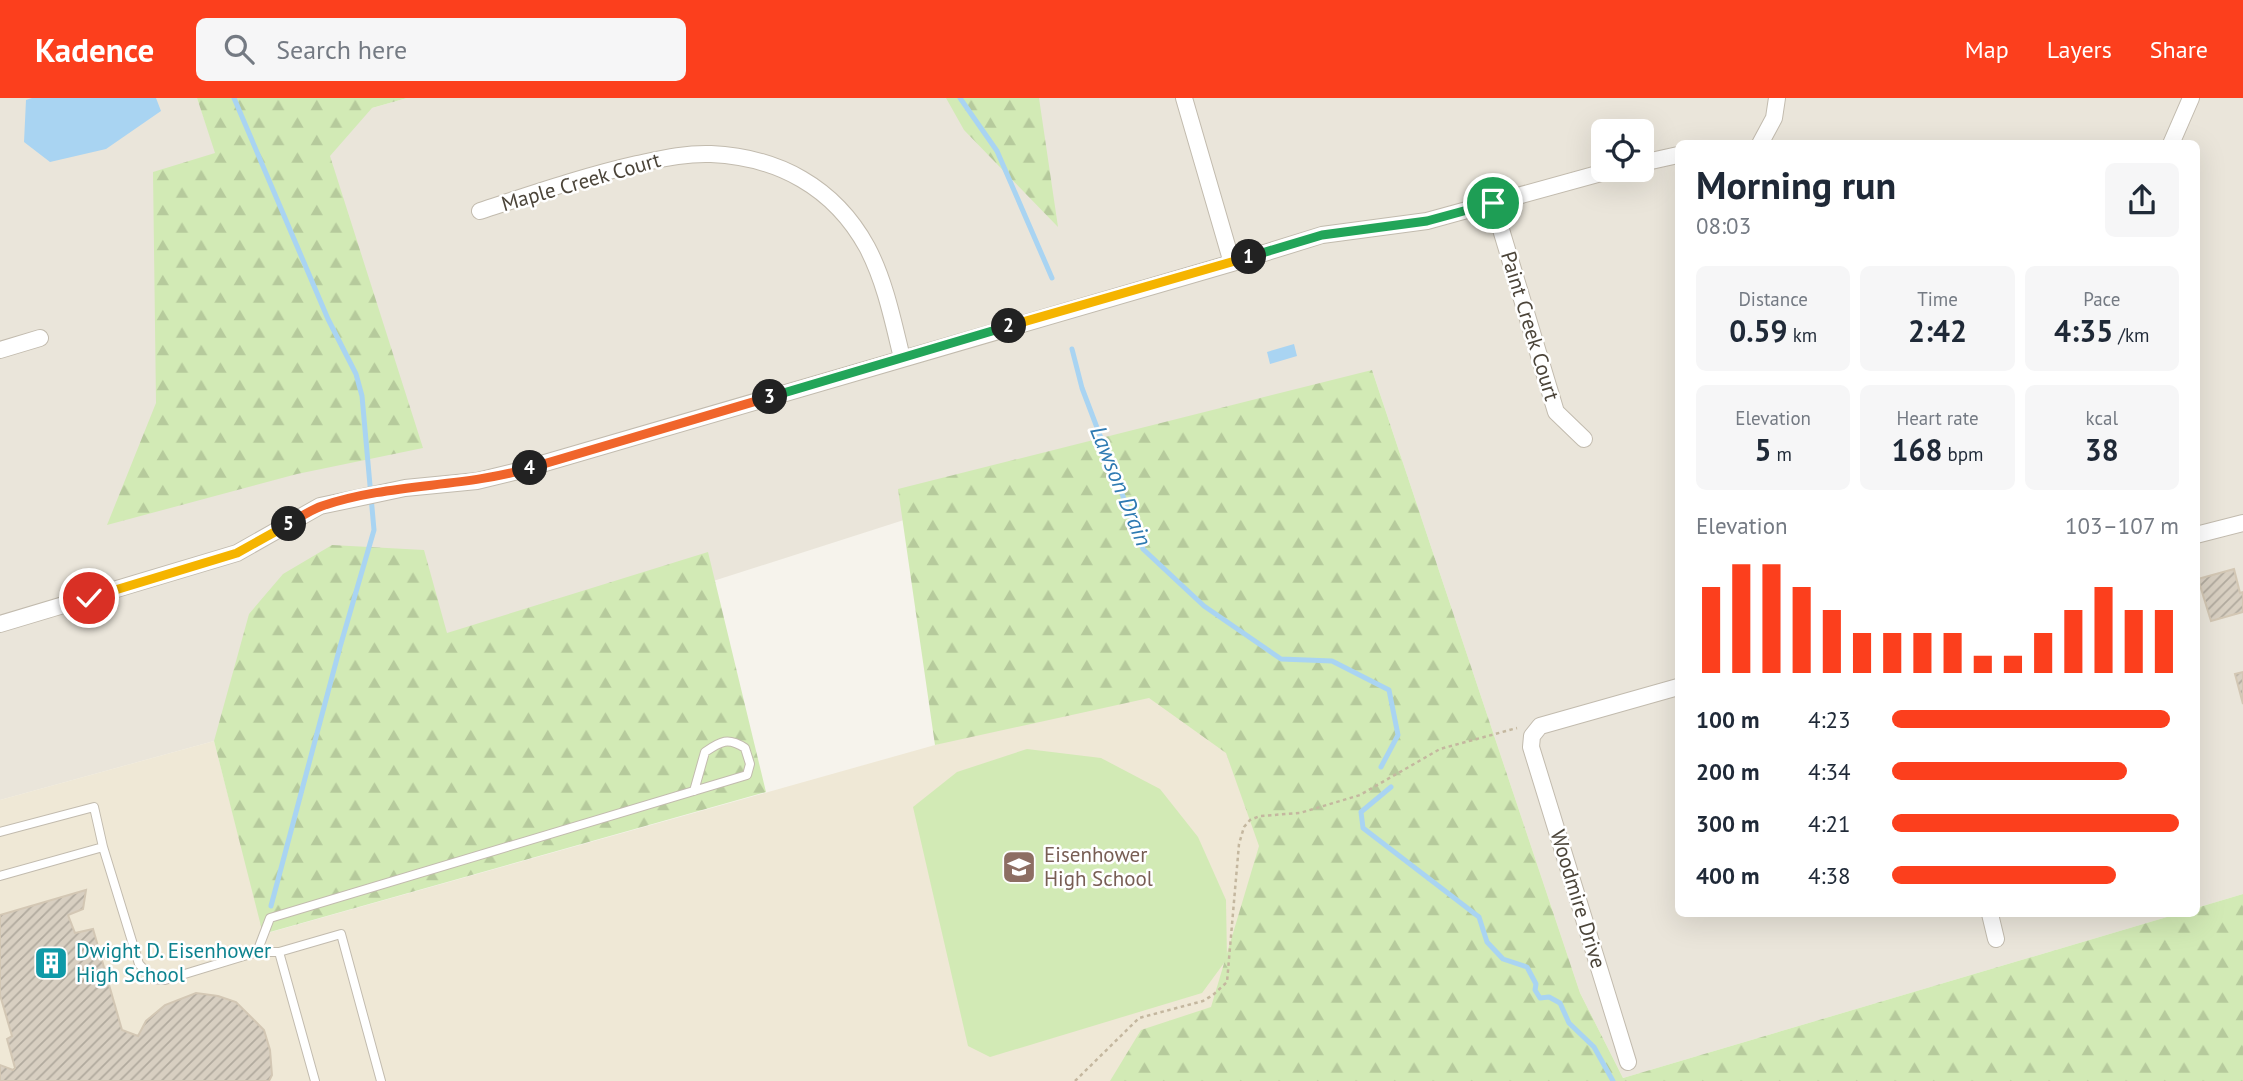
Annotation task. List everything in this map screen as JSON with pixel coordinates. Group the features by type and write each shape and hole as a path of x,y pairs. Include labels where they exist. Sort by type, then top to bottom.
{"street":[{"path":"1184,98 1232,263"},
{"path":"1762,140 1774,118 1777,98"},
{"path":"2173,140 2191,98"},
{"name":"Maple Creek Court","path":"480,211 620,168 682,156 721,155 753,160 791,173 821,190 842,211 867,247 887,298 902,358"},
{"path":"1654,160 1675,156"},
{"path":"0,624 237,553 320,506 405,488 477,481 514,472 1322,235 1427,221 1591,176"},
{"name":"Paint Creek Court","path":"1493,203 1556,412 1584,439"},
{"path":"0,350 40,338"},
{"path":"2200,534 2243,523"},
{"path":"1536,731 1675,688"},
{"name":"Woodmire Drive","path":"1536,731 1531,747 1628,1062"},
{"path":"1991,917 1996,939"}],"lane":[{"path":"257,952 270,918 694,791 747,775 750,764 745,748 734,741 720,743 705,751 694,791"},
{"path":"0,832 94,807 103,847 139,964 153,979 165,980 257,952 279,952 341,934 382,1081"},
{"path":"0,876 103,847"},
{"path":"279,952 315,1081"}],"path":[{"path":"1075,1081 1139,1018 1203,1001 1227,982 1239,844 1244,827 1251,820 1260,816 1300,813 1360,794 1440,749 1521,727 1536,731"}],"shaded area":[{"path":"0,98 197,98 216,153 407,98 2243,98 2243,894 2200,907 2200,140 1675,140 1675,917 2167,917 1623,1078 1580,993 1372,370 214,741 0,800"},
{"name":"Eisenhower High School","path":"1446,593 1580,993 1624,1081 0,1081 0,800 214,741 264,934 935,745"}],"green space":[{"path":"197,98 407,98 372,108 330,156 423,448 297,474 107,525 156,403 153,172 215,153"},
{"path":"946,98 1039,98 1058,227 964,130"},
{"path":"1372,370 1580,993 1623,1078 2167,917 2200,917 2200,907 2243,894 2243,1081 1110,1081 1141,1030 1211,1007 1259,846 1226,753 1149,698 935,745 898,489"},
{"path":"332,545 424,550 447,633 708,552 766,792 263,934 214,741 249,614 283,574"},
{"path":"1027,749 1101,758 1160,789 1198,837 1226,900 1227,959 1202,993 990,1057 968,1046 913,807 957,772"}],"water":[{"path":"156,98 161,111 106,149 50,162 24,142 26,100"},
{"path":"1294,344 1297,356 1270,364 1267,352"}],"building":[{"path":"2234,569 2240,593 2243,592 2243,612 2211,621 2200,578"},
{"path":"2243,672 2243,704 2235,674"},
{"name":"Dwight D. Eisenhower High School","path":"86,890 83,909 68,915 75,933 93,929 122,1030 138,1036 146,1021 165,1005 196,993 236,1002 264,1030 270,1050 272,1075 269,1081 0,1081 0,1065 13,1070 15,1068 7,1039 12,1036 0,995 0,915"}],"waterway":[{"path":"234,98 328,319 356,374 362,396 374,530 271,906"},
{"name":"Lawson Drain","path":"960,98 997,151 1052,278"},
{"name":"Lawson Drain","path":"1072,349 1082,388 1143,549 1204,606 1281,659 1332,661 1389,690 1398,735 1381,767"},
{"name":"Lawson Drain","path":"1391,787 1361,812 1363,828 1479,917 1487,942 1503,959 1527,967 1540,998 1549,997 1560,1003 1569,1023 1594,1047 1613,1081"}],"place":[{"name":"Eisenhower High School","path":"1019,867"},
{"name":"Dwight D. Eisenhower High School","path":"51,963"}],"route":[{"path":"89,598 237,553 320,506 365,495 477,481 514,472 1322,235 1427,221 1493,203"}]}
